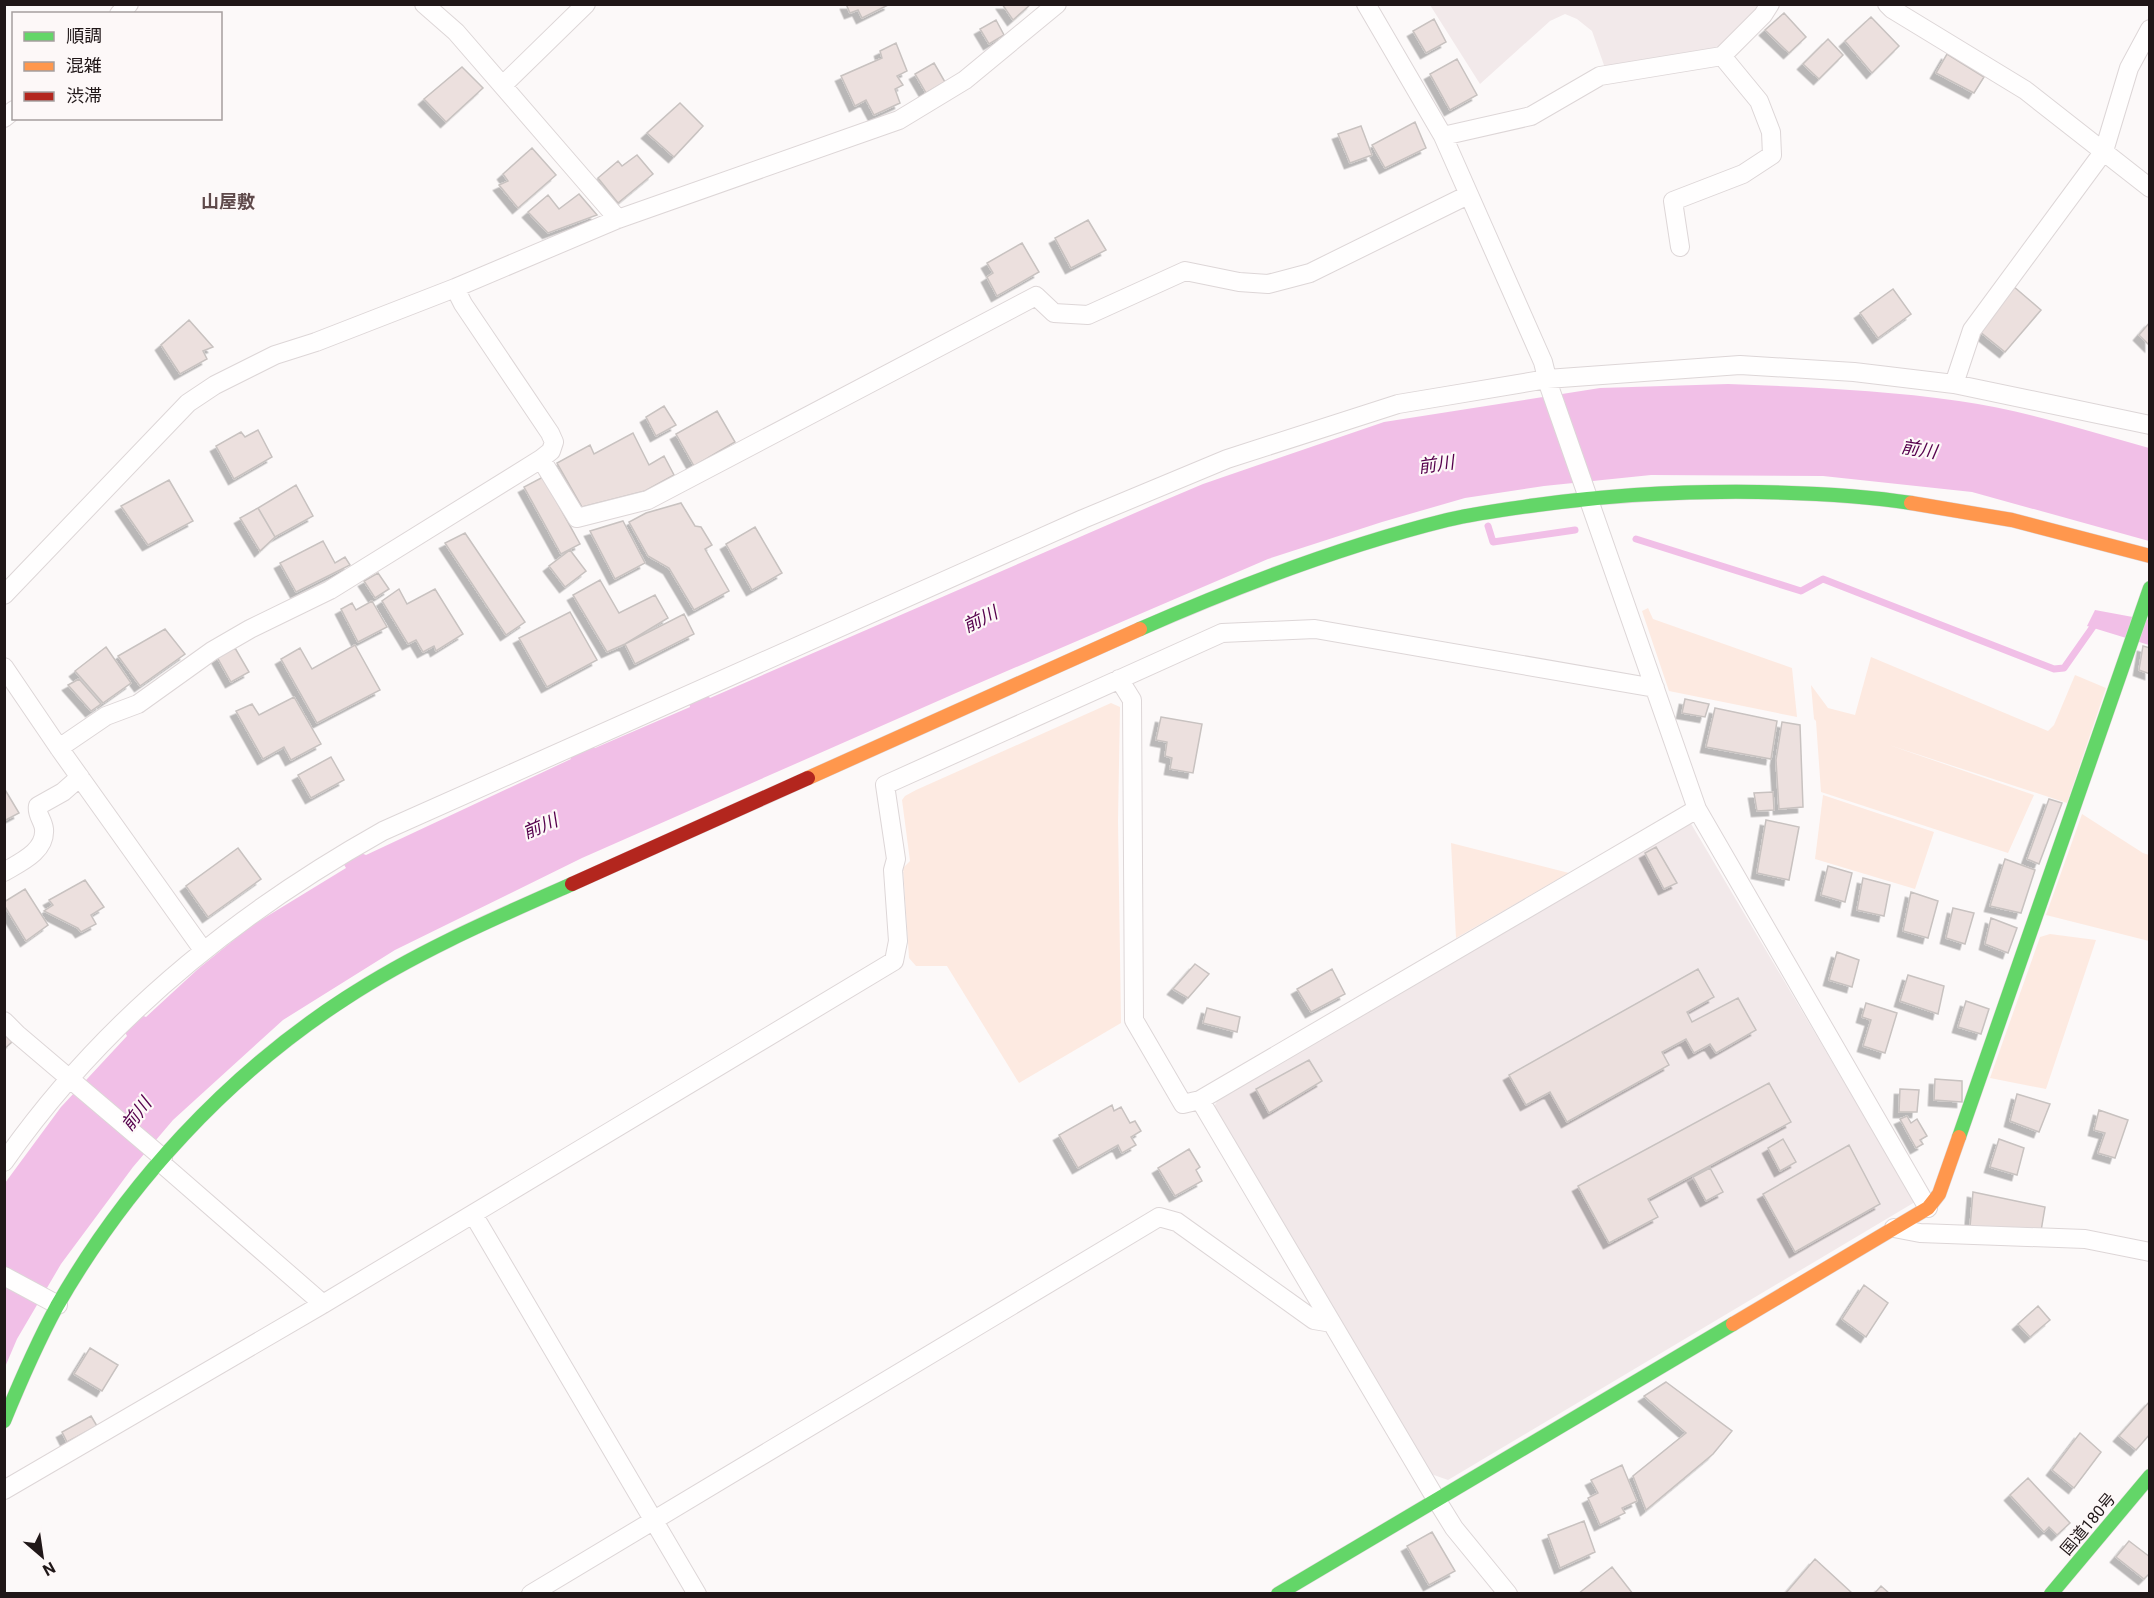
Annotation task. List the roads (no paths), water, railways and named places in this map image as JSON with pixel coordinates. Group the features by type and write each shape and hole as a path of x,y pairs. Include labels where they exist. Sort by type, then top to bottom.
{"main road":[{"path":"4,1421 53,1303 160,1158 231,1086 330,1008 369,984 476,927 1245,584 1357,545 1448,520 1589,494 1707,491 1814,493 1893,500 2012,520 2150,556"},
{"path":"1278,1593 1928,1208 1939,1194 2150,588"},
{"name":"国道180号","path":"2051,1593 2150,1476"}],"street":[{"path":"424,4 456,32 618,219"},
{"path":"503,85 586,4"},
{"path":"4,595 188,403 215,385 275,355 316,342 455,288 618,219 899,120 965,80 1057,4"},
{"path":"1366,4 1443,136 1543,362 1697,809 1928,1208"},
{"path":"1443,136 1531,116 1600,76 1722,56 1763,15 1770,4"},
{"path":"1887,4 2025,90 2150,188"},
{"path":"1954,384 1972,330 2104,152 2129,68 2150,29"},
{"path":"1680,247 1673,201 1743,174 1772,155 1771,132 1759,101 1722,56"},
{"path":"542,459 577,518 648,500 1036,296 1054,313 1088,315 1185,271 1239,282 1268,284 1310,273 1468,195"},
{"path":"59,748 106,716 138,704 212,651 250,629 330,590 542,459 551,451 554,442 550,432 455,288"},
{"path":"4,1162 73,1081 83,1061 134,1010 203,950 267,903 382,831 1083,519 1227,459 1342,420 1398,404 1548,382 1740,365 1854,372 1954,384 2150,425"},
{"path":"4,1490 323,1304 894,961 898,941 893,870 896,859 885,785 1222,633 1315,628 1655,688"},
{"path":"4,667 203,950"},
{"path":"1119,679 1132,700 1134,1020 1183,1104 1200,1100 1697,809"},
{"path":"4,872 28,859 37,850 44,830 37,810 38,806 63,792 80,777"},
{"path":"4,1021 323,1304"},
{"path":"1200,1100 1454,1528 1508,1593"},
{"path":"473,1214 697,1593"},
{"path":"531,1593 1159,1217 1177,1222 1314,1320 1332,1323"},
{"path":"1894,1227 1920,1233 2085,1239 2150,1252"},
{"path":"4,1276 53,1303"}],"water":[{"name":"前川","path":"1728,384 1873,392 1959,401 2031,415 2149,448 2149,541 1972,492 1823,476 1651,475 1544,486 1465,498 1268,559 956,693 582,858 395,950 283,1020 173,1120 133,1167 61,1264 17,1339 5,1367 5,1183 61,1107 127,1036 124,1030 139,1014 146,1017 198,969 251,926 346,868 343,863 361,853 366,855 571,759 570,757 591,745 595,748 690,707 689,702 706,694 710,698 1203,484 1384,422 1600,388"},
{"path":"2095,610 2149,620 2149,645 2087,626"}],"waterway":[{"path":"1488,526 1493,542 1575,530"},
{"path":"1636,539 1801,591 1823,579 2054,669 2064,668 2097,621"}],"district":[{"name":"山屋敷","path":"228,201"}]}
